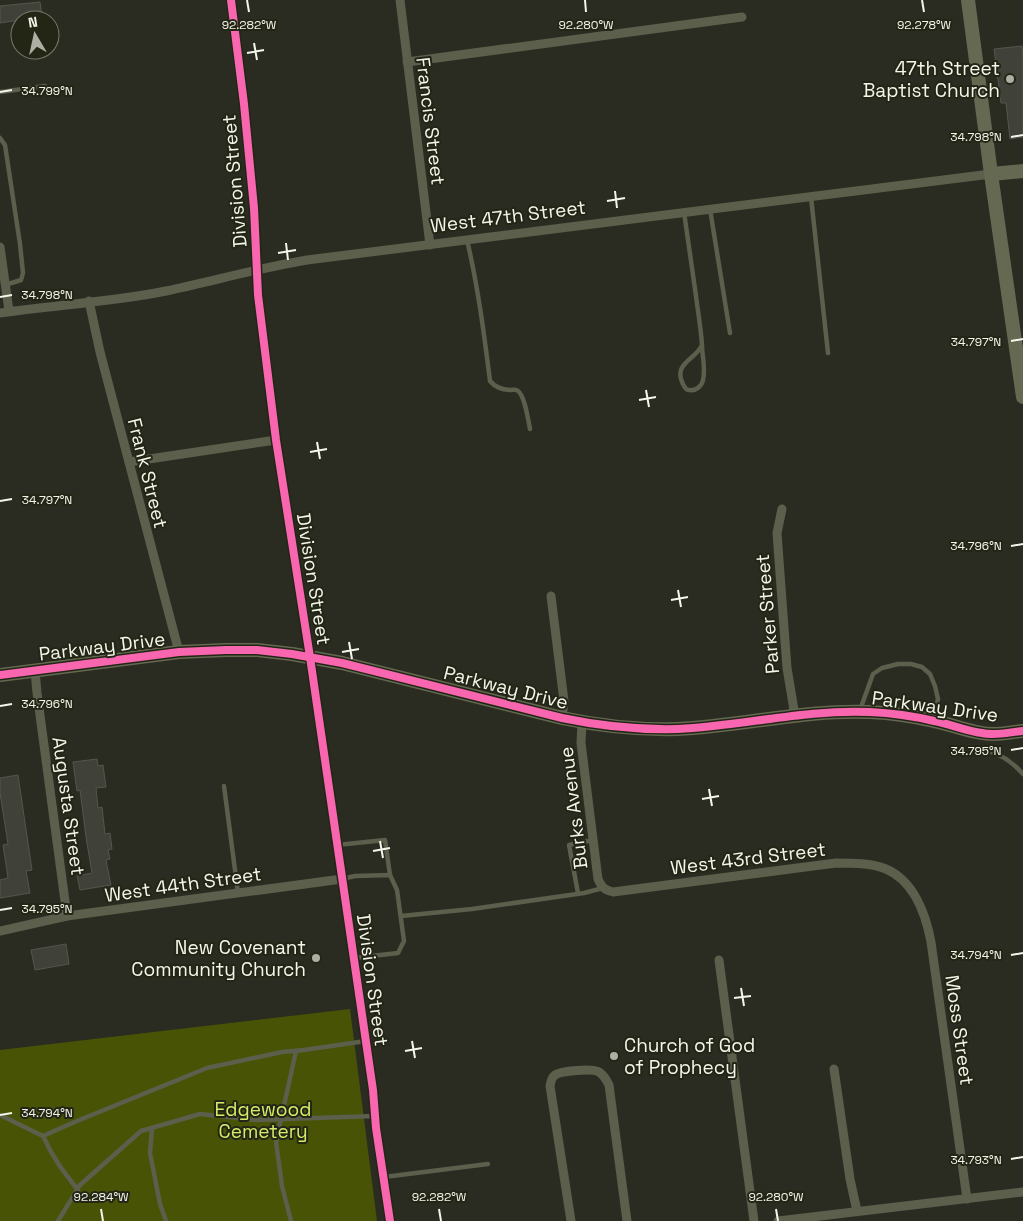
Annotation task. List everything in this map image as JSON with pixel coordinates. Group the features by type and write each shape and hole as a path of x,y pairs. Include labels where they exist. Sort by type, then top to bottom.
{"street":[{"name":"Division Street","path":"231,0 253,198 258,295 276,440 354,958 390,1221"},
{"name":"Francis Street","path":"400,0 430,245"},
{"path":"968,0 1023,397"},
{"path":"407,62 742,17"},
{"name":"West 47th Street","path":"4,312 165,291 307,260 1023,171"},
{"path":"0,246 5,285 4,312"},
{"name":"Frank Street","path":"89,302 156,570 179,652"},
{"path":"129,462 276,440"},
{"name":"Parker Street","path":"782,509 777,532 787,668 795,716"},
{"path":"551,596 564,701 562,718"},
{"name":"Parkway Drive","path":"0,675 179,652 257,650 292,654 342,664 562,718 645,729 678,728 795,716 860,712 890,713 933,720 982,734 1023,731"},
{"name":"Augusta Street","path":"35,670 36,693 67,916"},
{"name":"Burks Avenue","path":"582,722 581,743 598,880 603,888"},
{"name":"Parkway Drive","path":"1006,733 1023,723"},
{"name":"Parkway Drive","path":"1006,733 1023,740"},
{"name":"West 43rd Street","path":"603,888 614,892 836,863 856,863 874,866 886,869 896,875"},
{"name":"Moss Street","path":"896,875 909,887 916,898 929,929 967,1199"},
{"name":"West 44th Street","path":"0,931 67,916 342,879"},
{"path":"719,960 754,1221"},
{"path":"834,1069 856,1211"},
{"path":"571,1221 550,1086 551,1078 556,1074 584,1070 599,1072 605,1077 609,1085 627,1221"},
{"path":"778,1221 809,1219 856,1211 1023,1192"}],"lane":[{"path":"0,92 45,86"},
{"path":"0,138 5,145 23,273 21,280 5,285"},
{"path":"811,196 828,352"},
{"path":"710,209 730,333"},
{"path":"684,212 702,345 704,371 701,384 697,389 691,391 686,389 683,384 682,365 697,353 702,345"},
{"path":"467,240 475,272 490,380 501,389 520,392 530,429"},
{"path":"860,712 873,674 882,668 898,664 911,664 922,667 930,674 936,686 938,699 933,720"},
{"path":"969,747 998,753 1015,765 1023,774"},
{"path":"224,786 238,893"},
{"path":"337,845 384,840 390,875 397,890 401,916 404,941 398,952 354,958"},
{"path":"578,893 569,845 593,840"},
{"path":"342,879 355,876 390,875"},
{"path":"401,916 472,909 584,893 603,888"},
{"path":"43,1136 104,1109 207,1068 282,1052 366,1041"},
{"path":"291,1221 282,1186 276,1142 296,1051"},
{"path":"58,1221 80,1186 141,1131 200,1114 256,1120 375,1116"},
{"path":"0,1115 43,1136 59,1166 78,1190"},
{"path":"152,1128 150,1153 160,1204 166,1221"},
{"path":"384,1178 488,1164"}],"green space":[{"name":"Edgewood Cemetery","path":"350,1009 377,1221 0,1221 0,1050"}],"building":[{"path":"40,2 41,10 10,10 10,22 0,23 0,6"},
{"name":"47th Street Baptist Church","path":"1022,46 1023,137 1010,139 1006,103 1001,103 994,49"},
{"path":"97,759 98,766 103,765 106,787 96,788 98,808 102,807 105,834 110,833 112,849 108,850 110,859 106,860 111,885 80,890 77,876 92,873 80,790 77,791 73,762"},
{"path":"18,775 32,870 26,871 30,893 0,898 0,880 8,878 3,845 8,844 0,793 0,778"},
{"path":"66,944 69,964 35,970 31,950"}],"cycle path":[{"path":"231,0 254,208 258,295 276,440 310,657 373,1090 376,1128 390,1221"},
{"path":"0,675 179,652 257,650 342,663 562,718 620,727 678,729 726,725 798,715 878,712 940,722 987,734 1023,731"}],"place":[{"name":"47th Street Baptist Church","path":"1010,79"},
{"name":"New Covenant Community Church","path":"316,958"},
{"name":"Church of God of Prophecy","path":"614,1056"}]}
